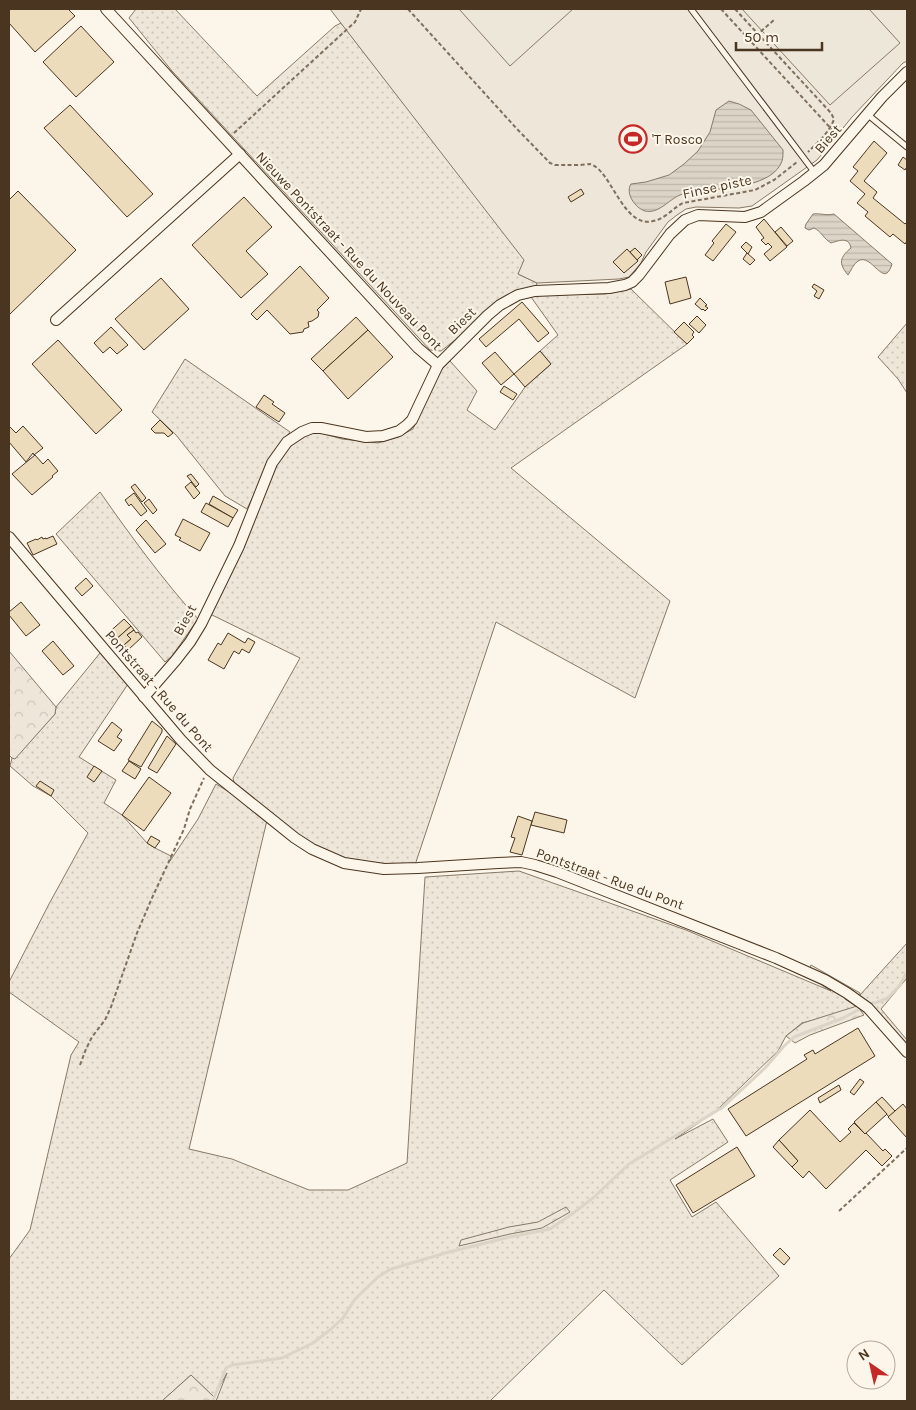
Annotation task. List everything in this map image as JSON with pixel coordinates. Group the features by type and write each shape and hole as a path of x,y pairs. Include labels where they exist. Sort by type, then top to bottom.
{"street":[{"name":"Nieuwe Pontstraat - Rue du Nouveau Pont","path":"106,9 418,348 438,365"},
{"name":"Biest","path":"144,697 176,660 201,624 239,546 272,463 286,442 312,428 366,437 376,437 399,431 412,420 438,365 488,315 512,298 535,291 609,288 629,284 639,276 670,234 685,220 698,215 744,217 754,215 773,204 815,173 907,72"},
{"name":"Nieuwe Pontstraat - Rue du Nouveau Pont","path":"56,320 240,154"},
{"name":"Pontstraat - Rue du Pont","path":"9,537 181,740 210,770 295,838 312,849 338,861 356,866 384,869 521,862 565,875 776,958 825,980 868,1008 907,1052"}],"lane":[{"path":"691,9 815,173"},
{"path":"867,114 907,147"}],"path":[{"path":"227,140 355,22 362,9"},
{"name":"Finse piste","path":"408,9 550,163 555,165 590,164 599,169 628,211 643,222 661,218 683,203 755,190 774,180 802,157 823,136 829,127"},
{"path":"721,9 844,142"},
{"path":"735,9 831,113 834,119 829,127"},
{"path":"750,40 774,20"},
{"path":"80,1065 86,1049 111,1007 137,933 184,829 190,808 205,776 210,770"},
{"path":"839,1211 907,1148"}],"green space":[{"path":"136,9 175,9 257,96 335,26 341,23 525,260 518,274 537,283 536,287 464,333 441,351 430,350 172,71 129,18"},
{"name":"'T Rosco","path":"330,9 907,9 907,61 852,117 817,160 752,206 739,208 696,207 686,209 668,222 646,252 641,263 629,277 537,283 518,274 524,260"},
{"path":"631,289 687,344 511,468 670,601 635,698 496,622 415,865 350,860 322,852 268,816 189,1149 232,1159 309,1190 348,1190 407,1163 425,877 519,871 686,930 831,991 781,966 783,963 848,997 845,999 860,1009 802,1023 786,1036 778,1051 716,1111 675,1139 713,1119 728,1142 670,1180 692,1217 716,1202 779,1276 682,1365 604,1290 490,1401 216,1401 227,1373 214,1397 191,1375 162,1401 9,1401 9,1259 30,1230 71,1055 79,1042 9,992 9,982 88,833 51,796 33,786 10,766 12,758 15,758 55,714 56,707 100,653 128,684 79,757 116,780 104,803 122,815 147,843 171,856 170,861 198,819 216,784 267,815 234,782 233,778 300,658 210,614 280,457 291,443 303,436 318,432 342,439 378,443 398,437 413,429 437,374 450,361 477,391 467,410 495,430 525,387 551,364 540,351 558,335 531,297 533,295 605,294"},
{"path":"907,323 907,393 898,379 878,357"},
{"path":"185,359 290,432 276,450 247,509 225,496 176,435 152,412"},
{"path":"100,492 147,557 198,619 172,656 165,662 56,534"},
{"path":"9,651 56,707 55,714 15,759 9,755"},
{"path":"907,943 907,978 881,1009 907,1040 907,1046 877,1013 809,969 811,965 860,993 860,995"},
{"path":"857,1006 864,1015 810,1035 795,1043 786,1036 803,1023"},
{"path":"566,1207 570,1212 542,1228 459,1246 461,1240 509,1227 538,1222"},
{"path":"191,1375 214,1397 213,1401 162,1401"}],"shaded area":[{"path":"459,9 573,9 510,66"},
{"path":"742,9 869,9 900,43 830,105"},
{"path":"729,101 751,110 783,150 782,161 777,170 759,181 747,185 682,194 655,210 645,211 638,207 630,196 629,188 631,184 646,182 669,175 684,164 698,151 710,132 716,110"},
{"path":"813,214 834,214 892,264 889,271 885,274 881,273 868,261 863,260 856,262 848,275 843,267 842,260 844,254 851,248 850,245 844,240 831,243 816,229 809,230 805,228"}],"building":[{"path":"9,9 68,9 75,16 35,52 9,23"},
{"path":"81,26 114,62 76,97 43,62"},
{"path":"70,105 153,194 127,217 44,128"},
{"path":"874,141 887,153 864,181 877,192 873,198 905,224 907,222 907,241 905,244 893,234 890,237 865,216 868,212 857,203 865,194 850,181 858,171 853,167"},
{"path":"903,157 907,160 907,169 905,170 898,165"},
{"path":"581,189 584,194 571,202 568,197"},
{"path":"18,191 76,250 9,315 9,200"},
{"path":"244,197 272,227 246,251 268,274 241,298 192,245"},
{"path":"764,219 787,247 770,261 764,254 772,247 768,243 766,245 761,240 764,238 756,227"},
{"path":"726,224 736,232 713,261 705,255 714,243 712,241"},
{"path":"781,227 793,241 787,246 775,232"},
{"path":"746,242 752,247 748,254 741,247"},
{"path":"635,248 642,255 637,260 630,252"},
{"path":"627,249 638,261 624,273 613,262"},
{"path":"747,253 755,260 750,265 743,259"},
{"path":"300,266 329,298 317,310 319,312 318,317 308,322 309,327 304,329 303,332 290,334 267,310 257,320 251,314"},
{"path":"686,277 691,298 670,304 665,282"},
{"path":"161,278 189,309 144,350 115,319"},
{"path":"814,284 824,290 819,299 814,296 817,291 812,287"},
{"path":"700,298 707,305 705,306 708,308 705,311 695,304"},
{"path":"522,302 549,333 538,342 519,319 486,347 479,339"},
{"path":"697,316 706,325 699,333 689,324"},
{"path":"356,317 368,330 323,371 311,359"},
{"path":"684,322 694,332 692,335 694,337 687,344 674,332"},
{"path":"111,327 128,345 117,354 110,347 103,353 94,343"},
{"path":"368,330 393,357 348,399 323,371"},
{"path":"58,340 122,410 96,434 32,364"},
{"path":"540,351 551,364 525,387 514,374"},
{"path":"495,352 514,374 501,385 482,363"},
{"path":"504,386 517,394 513,400 500,392"},
{"path":"264,395 274,402 272,404 285,413 279,422 256,407"},
{"path":"160,420 173,433 168,437 164,433 155,433 151,429"},
{"path":"9,426 16,433 23,426 43,448 34,455 33,453 26,462 9,442"},
{"path":"35,455 43,464 48,459 58,471 32,495 12,474"},
{"path":"191,474 199,484 196,487 187,476"},
{"path":"191,482 200,493 194,499 185,487"},
{"path":"135,484 146,498 142,502 131,487"},
{"path":"134,493 147,511 141,516 125,500"},
{"path":"213,496 238,510 233,518 209,504"},
{"path":"149,499 157,510 153,514 144,503"},
{"path":"206,503 233,518 228,527 201,512"},
{"path":"183,519 210,533 200,551 179,540 181,538 175,535"},
{"path":"146,520 166,544 155,553 136,530"},
{"path":"53,536 57,544 33,555 27,543 42,537 46,539"},
{"path":"86,578 93,586 82,596 75,588"},
{"path":"21,602 40,625 26,636 9,615 9,612"},
{"path":"124,619 131,626 113,642 106,635"},
{"path":"131,626 134,630 127,635 131,639 119,649 113,642"},
{"path":"134,630 142,637 128,650 124,645 131,639 127,635"},
{"path":"228,633 245,643 248,638 255,642 249,653 242,649 239,654 234,651 224,669 208,660 218,643 221,645"},
{"path":"53,641 74,666 63,675 42,651"},
{"path":"152,721 162,729 162,732 141,767 128,760"},
{"path":"112,722 122,730 117,737 122,740 114,751 98,741"},
{"path":"167,736 176,744 157,773 148,768"},
{"path":"129,761 141,769 135,779 122,771"},
{"path":"94,766 102,771 94,782 87,777"},
{"path":"149,777 171,793 144,831 122,815"},
{"path":"40,781 54,790 51,796 36,786"},
{"path":"535,812 567,820 564,833 531,825"},
{"path":"518,816 532,821 522,855 510,852 515,838 511,837"},
{"path":"151,836 160,841 155,848 147,843"},
{"path":"858,1028 875,1056 746,1136 728,1109 807,1059 804,1055 813,1050 815,1054"},
{"path":"860,1079 864,1082 854,1095 850,1092"},
{"path":"839,1085 841,1090 820,1103 818,1098"},
{"path":"882,1097 895,1111 889,1117 876,1102"},
{"path":"876,1102 887,1114 865,1134 854,1122"},
{"path":"903,1104 907,1109 907,1138 888,1117"},
{"path":"810,1110 840,1142 851,1132 848,1129 854,1123 883,1151 885,1149 892,1156 882,1166 866,1150 826,1189 809,1171 803,1178 792,1167 798,1161 779,1140"},
{"path":"779,1140 798,1161 792,1167 773,1147"},
{"path":"737,1147 755,1176 693,1213 676,1185"},
{"path":"780,1248 790,1258 784,1265 773,1255"}],"waterway":[{"path":"875,1003 888,998 900,985 907,972"},
{"path":"213,1401 226,1368 232,1365 282,1358 313,1343 343,1318 355,1299 378,1277 391,1269 449,1252 550,1229 593,1198 629,1164 723,1107 765,1068 794,1037 843,1018 860,1009"}],"place":[{"name":"'T Rosco","path":"633,139"}]}
